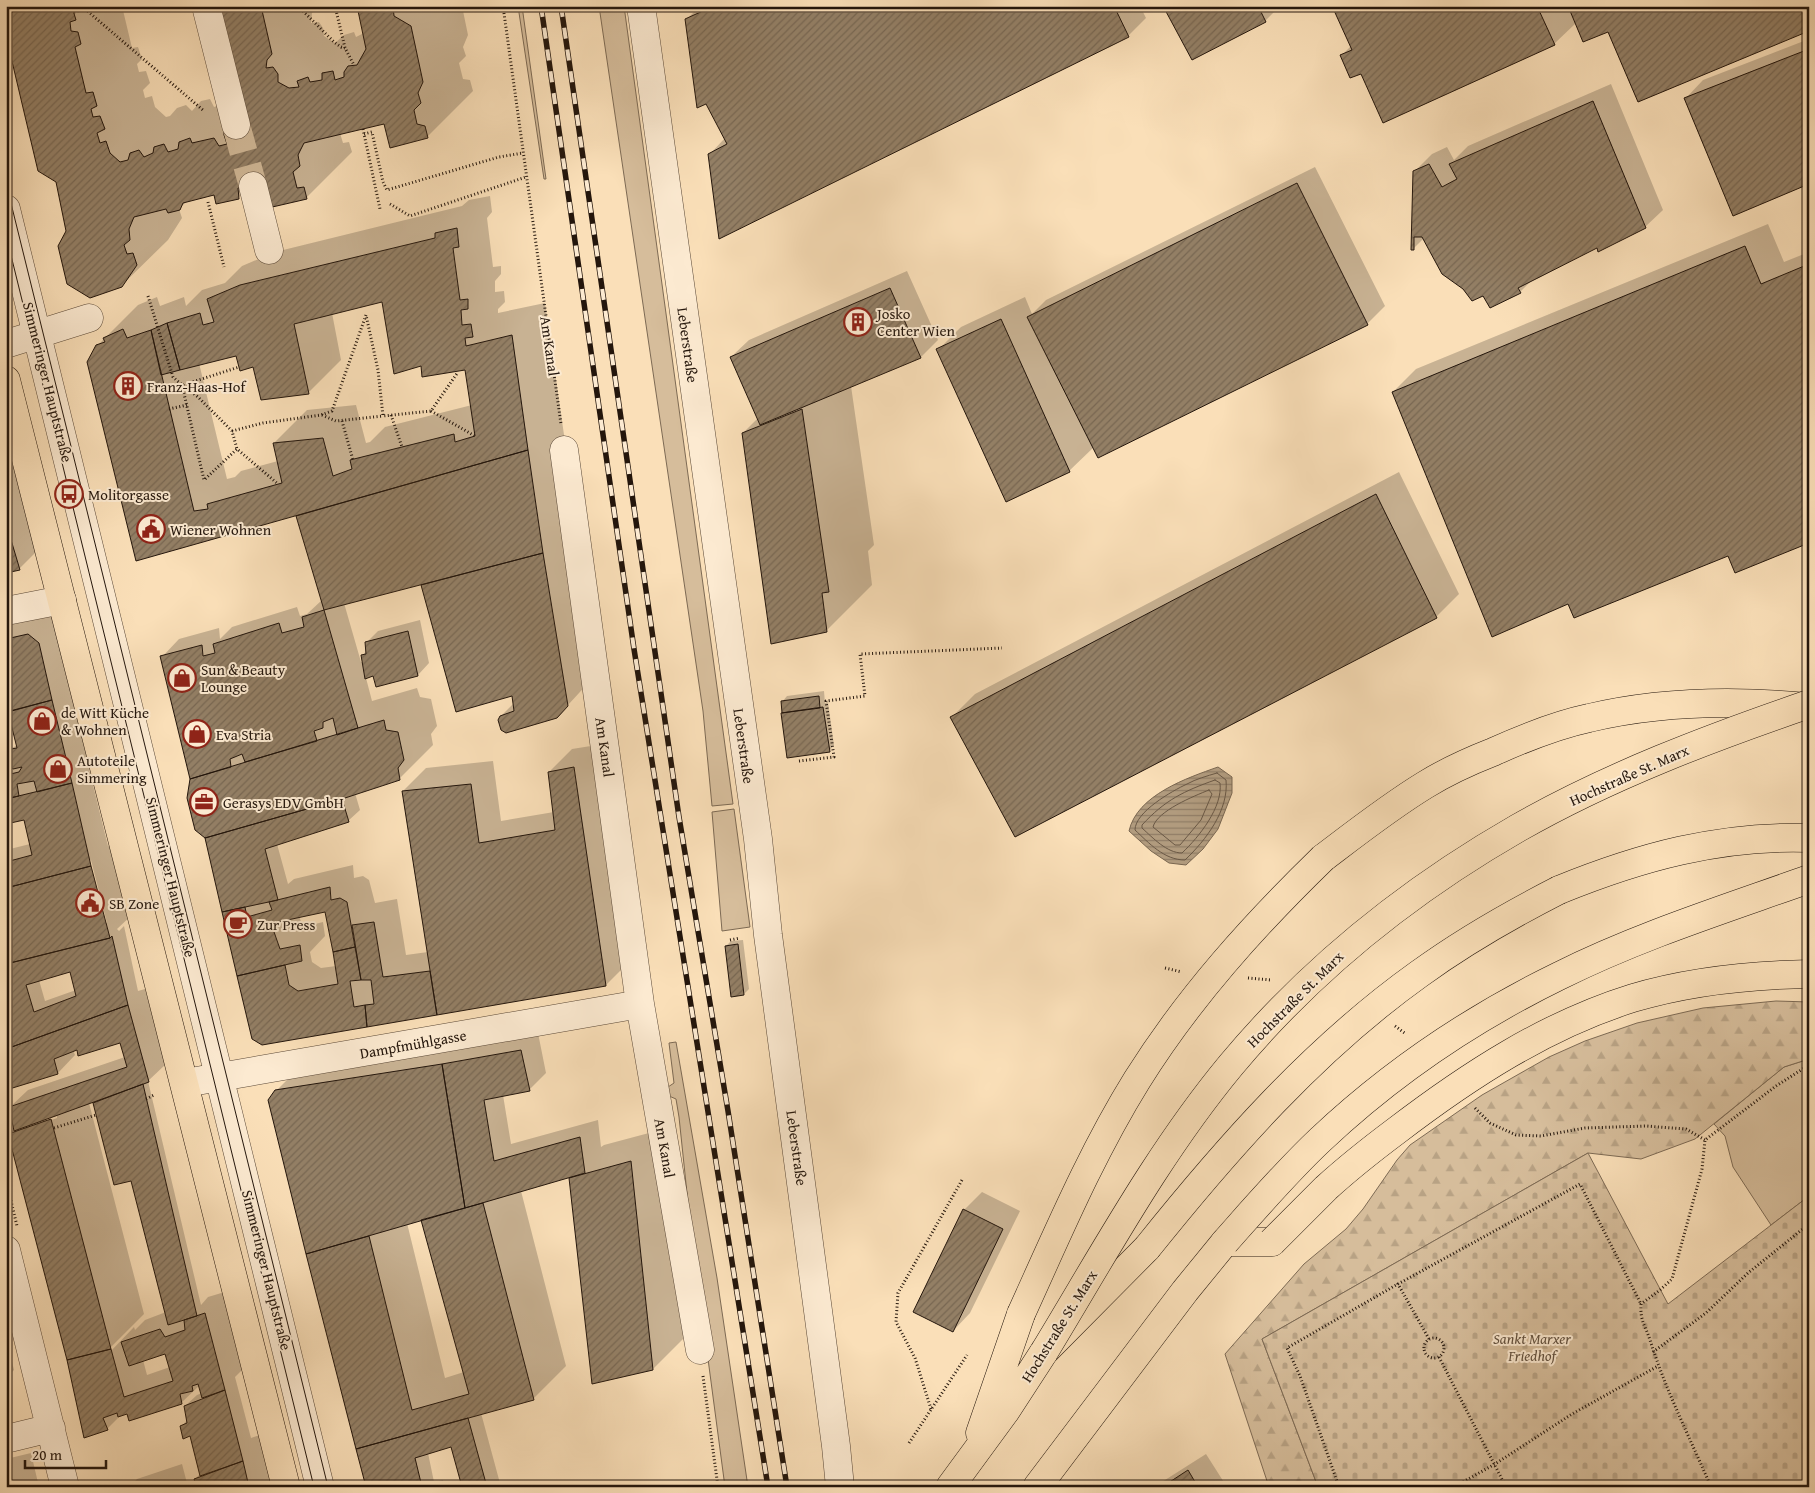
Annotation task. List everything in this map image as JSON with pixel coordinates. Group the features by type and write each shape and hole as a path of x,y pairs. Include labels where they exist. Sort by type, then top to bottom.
{"main road":[{"path":"6,380 286,1487"},
{"path":"970,1462 1021,1314 1105,1135 1173,1026 1209,979 1279,900 1324,858 1375,818 1426,784 1529,736 1554,728 1598,716 1647,707 1684,704 1763,703 1809,708"},
{"name":"Hochstraße St. Marx","path":"950,1487 1005,1412 1044,1352 1147,1182 1197,1109 1232,1065 1287,1004 1368,930 1417,892 1519,827 1580,796 1689,748 1809,704"},
{"path":"1044,1352 1147,1248 1229,1148 1281,1095 1360,1020 1449,953 1559,890 1626,864 1660,854 1719,843 1774,838 1809,838"},
{"path":"1037,1487 1185,1291 1278,1181 1320,1140 1405,1070 1450,1038 1498,1008 1558,976 1677,926 1809,879"},
{"path":"1225,1242 1272,1242 1327,1188 1415,1116 1466,1080 1518,1048 1578,1020 1633,998 1696,983 1763,974 1809,974"}],"street":[{"path":"206,6 235,122"},
{"name":"Leberstraße","path":"641,6 758,839 840,1487"},
{"path":"253,186 269,250"},
{"name":"Simmeringer Hauptstraße","path":"6,209 320,1487"},
{"path":"6,344 89,318"},
{"name":"Am Kanal","path":"564,450 640,1004 700,1350"},
{"path":"6,611 62,600"},
{"name":"Dampfmühlgasse","path":"185,1083 640,1004"},
{"path":"6,1250 65,1487"},
{"path":"6,1439 50,1428"}],"path":[{"path":"74,12 93,6"},
{"path":"298,6 334,42 345,48"},
{"path":"335,6 345,48 354,65"},
{"name":"Am Kanal","path":"503,6 564,450"},
{"path":"86,9 209,115 235,122"},
{"path":"363,129 380,209"},
{"path":"364,134 372,132 383,182 387,190 499,157 523,153"},
{"path":"390,204 410,216 526,177"},
{"path":"208,202 224,267"},
{"path":"148,296 173,377 198,397 232,431 237,449 278,484"},
{"path":"232,431 321,415 332,411 366,315 378,370 383,416"},
{"path":"182,385 239,367"},
{"path":"431,411 458,372"},
{"path":"182,385 204,480 237,449"},
{"path":"169,409 187,405"},
{"path":"321,415 336,421 342,421 431,411 475,436"},
{"path":"391,415 402,447"},
{"path":"342,421 353,460"},
{"path":"798,761 834,757 826,701 865,696 860,654 1002,648"},
{"path":"1641,1304 1672,1279 1702,1169 1705,1140 1776,1086 1809,1065"},
{"path":"146,1099 154,1095"},
{"path":"54,1128 96,1115"},
{"path":"931,1409 915,1358 896,1322 898,1293 962,1180"},
{"path":"1339,1487 1300,1376 1287,1348 1398,1284 1580,1184 1641,1304 1640,1317 1658,1366 1711,1487"},
{"path":"1653,1352 1706,1313 1748,1273 1809,1224"},
{"path":"1398,1284 1429,1339"},
{"path":"1437,1338 1443,1343 1444,1351 1439,1357 1431,1358 1425,1353 1424,1345 1429,1339 1437,1338"},
{"path":"700,1350 718,1487"},
{"path":"909,1443 967,1355"},
{"path":"1439,1357 1496,1464 1506,1487"},
{"path":"1454,1487 1496,1464 1572,1414 1658,1366"}],"green space":[{"path":"518,6 522,6 546,179 544,179"},
{"path":"599,6 624,6 733,804 712,806 703,711"},
{"path":"734,809 750,927 722,931 712,812"},
{"path":"1776,1001 1809,1002 1809,1059 1784,1067 1695,1139 1641,1159 1588,1153 1262,1339 1318,1487 1269,1487 1225,1354 1304,1264 1346,1229 1410,1145 1482,1095 1549,1057 1585,1041 1637,1023 1703,1008"},
{"path":"676,1042 717,1278 748,1487 725,1487 691,1231 679,1117 676,1099 669,1096 668,1087 674,1083 669,1043"},
{"path":"1809,1059 1809,1196 1771,1225 1733,1167 1725,1136 1714,1124 1784,1067"},
{"name":"Sankt Marxer Friedhof","path":"1588,1153 1668,1304 1809,1196 1809,1487 1318,1487 1262,1339"}],"water":[{"path":"1218,767 1232,777 1232,793 1218,829 1203,849 1186,865 1169,863 1151,851 1129,831 1134,818 1142,807 1153,798 1178,783"}],"building":[{"path":"6,6 72,7 76,20 70,22 71,31 78,32 81,44 75,47 86,93 93,92 97,106 91,109 93,117 100,116 105,129 97,133 100,143 106,141 110,153 120,162 128,160 130,153 139,150 144,157 153,153 154,147 164,144 168,152 178,149 179,142 190,138 192,143 214,138 219,146 227,144 224,135 219,6 261,6 272,54 267,60 266,68 273,67 278,74 278,82 289,88 299,87 297,81 308,77 310,82 322,80 322,73 333,71 335,80 344,77 344,72 348,66 357,65 366,49 357,6 393,6 394,16 411,26 423,82 418,93 421,103 414,110 417,124 425,126 428,138 390,148 384,124 304,143 298,155 300,166 293,172 297,188 304,187 307,199 268,208 262,185 238,188 239,199 216,204 214,195 183,203 180,210 168,213 166,209 134,217 129,229 130,240 124,245 127,254 133,253 137,265 122,287 90,298 67,284 58,246 66,231 56,182 38,171 6,36"},
{"path":"714,6 1114,6 1129,37 719,239 708,154 727,144 706,104 697,108 685,19"},
{"path":"1163,6 1258,6 1266,22 1192,60"},
{"path":"1332,6 1537,6 1555,45 1383,123 1361,74 1350,78 1340,55 1352,50"},
{"path":"1568,6 1809,6 1809,31 1638,102 1608,32 1583,42"},
{"path":"1809,49 1809,184 1733,216 1684,98"},
{"path":"1593,101 1646,228 1598,252 1597,248 1518,288 1521,293 1490,308 1483,296 1472,301 1463,289 1442,274 1422,237 1414,237 1414,250 1411,250 1413,171 1429,164 1442,187 1457,179 1449,164"},
{"path":"1297,183 1368,325 1098,458 1027,317"},
{"name":"Franz-Haas-Hof","path":"457,228 459,247 453,248 460,300 468,299 468,309 461,310 462,325 471,324 473,337 465,338 466,346 512,335 528,450 136,561 87,362 96,345 105,342 103,338 123,329 127,338 151,330 194,511 208,509 207,504 282,483 273,443 323,438 333,476 352,469 350,460 454,434 455,442 475,436 465,370 422,377 421,366 394,374 382,302 294,324 309,394 261,400 253,367 240,371 236,356 180,370 167,323 200,313 203,325 214,322 207,299 240,285 435,238 435,233"},
{"path":"1745,246 1761,284 1809,264 1809,543 1735,573 1728,556 1574,618 1568,604 1492,637 1392,392"},
{"name":"Josko Center Wien","path":"890,288 921,358 760,425 730,357"},
{"path":"1001,319 1070,472 1006,502 936,349"},
{"path":"167,323 180,370 161,375 151,330"},
{"path":"802,409 829,592 822,593 827,632 771,644 742,433"},
{"path":"528,450 543,553 324,610 296,516"},
{"path":"1376,494 1437,618 1015,837 950,717"},
{"path":"6,523 20,570 6,573"},
{"path":"543,553 568,706 557,718 506,733 501,730 498,720 500,716 514,711 512,696 456,712 421,585"},
{"path":"324,610 358,728 337,735 333,718 323,722 323,728 314,731 317,741 245,762 242,754 230,759 231,767 190,779 160,656 202,645 203,656 215,653 213,644 279,623 282,633 304,627 302,617"},
{"path":"408,631 418,676 376,687 373,676 365,679 361,655 366,654 365,642"},
{"path":"28,634 39,643 52,700 6,712 6,639"},
{"path":"819,696 820,708 782,713 781,701"},
{"path":"52,700 72,783 37,792 34,781 17,784 19,796 6,799 6,775 19,772 22,767 13,769 6,764 6,755 11,749 17,748 8,712"},
{"path":"823,707 830,752 787,758 781,713"},
{"path":"384,720 386,730 398,732 404,760 398,768 400,780 342,799 205,838 195,830 187,798 190,779"},
{"path":"574,767 606,986 437,1015 402,791 471,784 479,843 555,830 548,772"},
{"path":"72,783 91,866 6,888 6,862 32,855 24,820 6,824 6,799"},
{"path":"342,799 349,822 265,849 278,900 222,912 205,838"},
{"path":"91,866 110,938 6,964 6,888"},
{"path":"330,887 331,900 340,898 347,902 355,947 333,952 325,912 278,922 273,929 280,949 300,945 302,961 237,976 222,912 245,907 247,917 272,910 269,902"},
{"path":"374,922 383,977 430,971 437,1015 367,1027 365,1005 374,1004 371,980 361,980 352,925"},
{"path":"112,936 128,1005 6,1049 6,964","holes":["70,972 76,996 34,1012 26,985"]},
{"path":"738,944 744,995 731,997 725,946"},
{"path":"355,947 361,980 350,981 354,1007 365,1005 367,1027 262,1045 252,1039 237,976 285,965 289,985 298,991 338,984 333,952"},
{"path":"128,1005 149,1082 14,1131 9,1107 127,1067 120,1043 78,1056 77,1050 54,1059 58,1074 6,1090 6,1049"},
{"path":"521,1050 530,1091 484,1100 494,1161 580,1137 585,1173 465,1208 442,1064"},
{"path":"442,1064 465,1208 306,1254 268,1100 275,1090"},
{"path":"143,1084 197,1316 168,1325 131,1181 114,1185 93,1103"},
{"path":"51,1119 111,1349 67,1360 8,1134"},
{"path":"631,1161 653,1370 592,1384 569,1178"},
{"path":"483,1203 534,1400 356,1449 306,1254 369,1236 412,1410 469,1394 421,1220"},
{"path":"963,1209 1003,1229 953,1332 913,1312"},
{"path":"205,1313 225,1390 202,1398 198,1384 192,1386 193,1391 180,1394 182,1404 129,1421 127,1414 118,1417 117,1413 103,1418 108,1430 84,1438 67,1360 111,1349 124,1397 173,1381 165,1354 129,1366 121,1342 160,1329 165,1337 185,1330 184,1320"},
{"path":"225,1390 243,1461 200,1476 190,1436 183,1439 180,1426 187,1423 184,1406"},
{"path":"468,1418 487,1487 462,1487 451,1447 415,1458 422,1487 366,1487 356,1449"},
{"path":"243,1461 249,1487 196,1487 194,1479"},
{"path":"1188,1470 1198,1487 1162,1487"}],"tunnel":[{"path":"236,125 253,186"}],"tram line":[{"path":"6,183 328,1487"},
{"path":"6,235 314,1487"}],"railway":[{"path":"541,6 634,649 768,1487"},
{"path":"561,6 679,817 728,1111 787,1487"}],"place":[{"name":"Josko Center Wien","path":"858,322"},
{"name":"Franz-Haas-Hof","path":"128,386"},
{"name":"Molitorgasse","path":"69,494"},
{"name":"Wiener Wohnen","path":"151,529"},
{"name":"Sun & Beauty Lounge","path":"182,678"},
{"name":"de Witt Küche & Wohnen","path":"42,721"},
{"name":"Eva Stria","path":"197,734"},
{"name":"Autoteile Simmering","path":"58,769"},
{"name":"Gerasys EDV GmbH","path":"204,802"},
{"name":"SB Zone","path":"90,903"},
{"name":"Zur Press","path":"238,924"}]}
